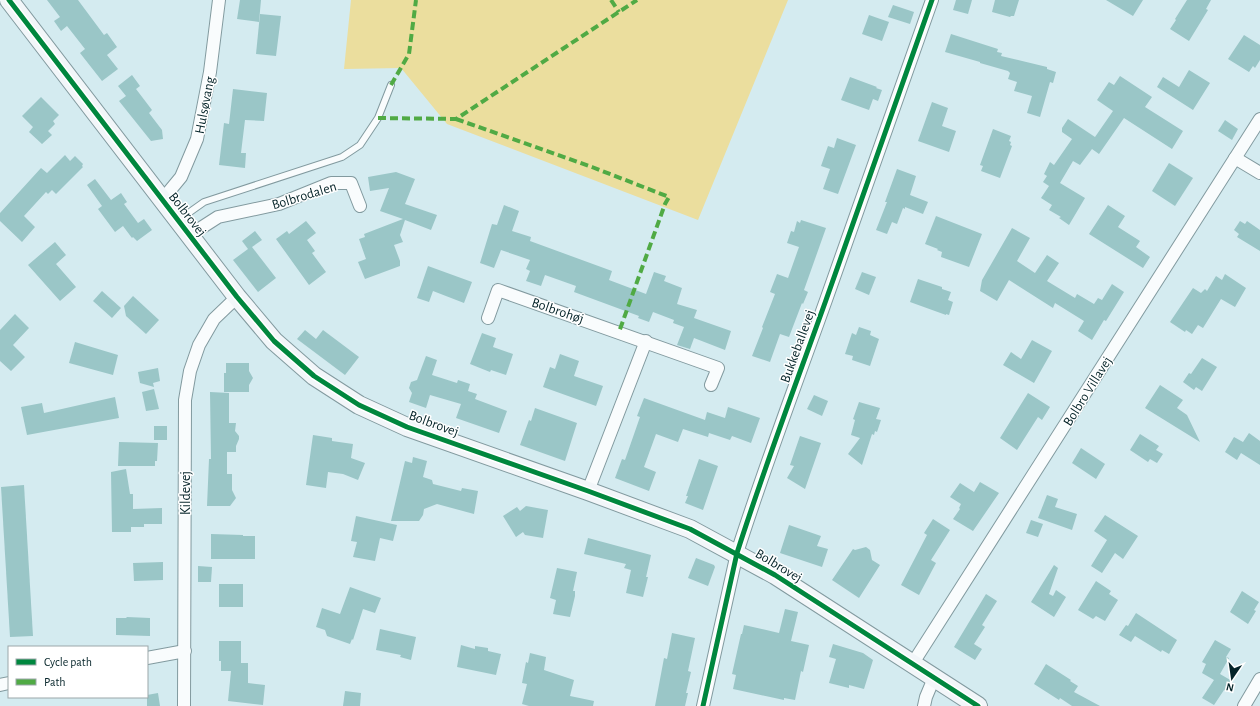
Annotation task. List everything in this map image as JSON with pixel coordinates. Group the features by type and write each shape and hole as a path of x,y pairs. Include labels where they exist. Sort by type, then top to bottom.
{"street":[{"name":"Bolbrovej","path":"10,0 237,297 274,341 314,376 359,405 407,427 690,529 737,553 775,575 978,706"},
{"name":"Hulsøvang","path":"162,200 181,177 197,139 210,72 219,0"},
{"name":"Bukkeballevej","path":"703,706 737,553 762,476 883,141 932,0"},
{"name":"Bolbro Villavej","path":"913,663 1260,119"},
{"path":"1235,158 1260,173"},
{"name":"Bolbrodalen","path":"190,235 218,217 279,204 331,183 351,182 360,206"},
{"name":"Bolbrohøj","path":"488,318 498,290 646,341 718,368 711,385"},
{"name":"Kildevej","path":"184,706 185,400 190,371 199,345 214,319 237,297"},
{"path":"588,491 646,341"},
{"path":"148,658 185,652"},
{"path":"924,706 934,678"},
{"path":"1244,706 1260,679"}],"lane":[{"path":"178,220 204,202 342,157 360,144 378,118 391,85"}],"shaded area":[{"path":"351,0 788,0 698,220 447,124 401,68 344,69"}],"building":[{"path":"47,0 78,0 104,35 107,33 117,47 107,55 118,69 102,81 80,53 85,49 67,26 61,31 54,21 60,17"},
{"path":"240,0 261,0 259,22 237,19"},
{"path":"956,0 972,0 968,14 953,10"},
{"path":"995,0 1019,0 1014,16 1010,17 992,12"},
{"path":"1106,0 1143,0 1133,16"},
{"path":"1187,0 1211,0 1206,9 1208,10 1189,41 1170,29"},
{"path":"893,5 914,12 910,24 888,17"},
{"path":"260,14 281,16 276,56 256,54"},
{"path":"869,15 889,22 882,41 862,34"},
{"path":"951,34 998,49 997,52 1002,53 1001,56 1047,67 1047,69 1056,72 1053,83 1050,82 1040,117 1027,113 1032,96 1014,91 1017,82 1008,79 1010,73 1008,71 945,52"},
{"path":"1244,35 1260,45 1260,60 1255,68 1253,66 1249,72 1228,59"},
{"path":"1189,70 1210,83 1193,110 1157,87 1163,77 1179,87"},
{"path":"132,75 140,86 136,89 152,110 149,113 162,130 163,139 151,141 119,101 126,96 118,86"},
{"path":"1120,76 1152,97 1145,107 1183,131 1172,149 1124,118 1099,154 1092,149 1080,165 1073,161 1060,183 1085,198 1069,225 1059,218 1061,217 1049,210 1052,205 1041,198 1049,186 1043,182 1047,176 1044,174 1050,162 1054,165 1072,139 1062,132 1062,128 1068,119 1095,137 1113,111 1097,100 1109,82 1114,85"},
{"path":"850,77 882,90 878,101 873,99 869,110 841,100"},
{"path":"233,89 267,93 264,121 245,120 241,153 246,153 245,168 219,165 224,123 229,124"},
{"path":"41,97 59,115 53,121 55,124 48,131 52,135 42,144 29,132 33,127 22,116"},
{"path":"932,102 948,108 942,126 956,131 949,152 918,141"},
{"path":"1225,120 1238,129 1232,140 1218,131"},
{"path":"993,129 1011,136 1009,141 1011,142 1010,145 1012,146 1000,178 981,171 983,166 980,165"},
{"path":"837,138 856,145 838,194 823,189 830,169 821,166 828,146 834,148"},
{"path":"65,155 70,161 75,156 83,164 83,167 56,194 52,190 48,194 46,192 24,216 35,227 22,242 0,221 0,213 41,168 47,173"},
{"path":"1169,163 1193,178 1175,206 1152,191"},
{"path":"897,169 916,176 910,195 928,202 923,214 905,207 905,209 903,208 897,224 892,222 887,234 876,230 887,202 885,202"},
{"path":"396,172 415,179 405,204 437,215 431,230 405,220 400,235 403,242 394,245 400,261 400,266 365,279 358,262 366,259 359,239 365,237 364,234 403,219 380,211 389,188 370,191 368,177"},
{"path":"95,179 111,200 121,193 127,202 124,204 138,223 144,219 152,230 137,241 133,237 132,238 123,226 115,232 98,209 102,206 87,185"},
{"path":"504,205 519,211 512,231 531,237 530,241 612,271 609,280 646,294 654,272 666,276 664,281 682,288 677,304 697,310 694,318 731,331 725,350 694,338 690,349 677,345 684,327 673,323 674,320 653,312 649,322 638,318 639,316 574,292 576,286 545,275 541,286 526,281 530,271 526,269 530,260 501,250 494,268 480,263 492,224 497,225"},
{"path":"1108,205 1125,216 1118,227 1140,241 1136,247 1150,257 1143,268 1089,234"},
{"path":"936,216 982,234 969,267 941,257 942,252 925,244"},
{"path":"801,220 826,228 804,290 808,292 803,304 802,303 789,337 780,334 770,362 752,356 775,294 770,292 777,274 788,278 799,247 787,243 791,231 794,232 797,221 800,223"},
{"path":"306,221 316,233 307,240 315,251 312,253 326,272 309,285 276,239 287,231 289,234"},
{"path":"1240,221 1245,224 1247,221 1260,230 1260,251 1237,237 1239,234 1234,230"},
{"path":"1012,228 1030,238 1017,261 1035,273 1047,255 1059,263 1047,281 1075,298 1077,294 1094,304 1098,298 1102,300 1112,284 1124,292 1092,340 1078,331 1084,321 1055,303 1053,308 1009,280 997,301 980,291 982,280"},
{"path":"255,231 262,240 252,247 276,278 258,292 233,260 248,249 242,241"},
{"path":"55,242 66,255 56,264 76,287 60,301 28,265"},
{"path":"428,266 472,282 464,303 433,291 429,302 417,298"},
{"path":"862,272 876,277 869,295 855,289"},
{"path":"1225,274 1246,288 1235,307 1221,299 1203,328 1198,325 1192,334 1186,330 1185,332 1170,322 1193,288 1201,293 1205,289 1207,291 1216,276 1222,280"},
{"path":"918,279 942,287 942,289 951,292 948,300 953,302 949,315 910,302"},
{"path":"102,291 121,308 112,318 93,301"},
{"path":"133,296 159,320 146,334 126,316 124,306"},
{"path":"15,314 29,328 13,345 25,357 11,371 0,361 0,330"},
{"path":"859,327 871,331 870,335 879,339 870,366 852,360 853,356 845,354 852,333 856,335"},
{"path":"305,330 316,339 323,330 359,357 345,375 297,339"},
{"path":"482,333 496,338 493,347 513,354 506,375 491,370 490,372 470,364"},
{"path":"1032,340 1052,351 1034,383 1003,365 1011,352 1021,359"},
{"path":"75,342 118,355 113,375 69,363"},
{"path":"560,354 579,361 574,376 603,386 596,406 543,387 550,367 555,369"},
{"path":"426,356 437,360 432,375 457,383 458,380 470,384 468,391 477,394 475,399 507,411 499,433 456,418 461,404 430,395 426,408 409,402 412,393 409,388 411,382 417,380"},
{"path":"1202,358 1217,367 1202,391 1196,387 1194,390 1183,382 1189,373 1191,374"},
{"path":"226,363 249,363 249,371 253,378 249,385 249,392 224,392 224,373 226,373"},
{"path":"158,368 160,381 153,383 154,387 140,383 138,372"},
{"path":"1160,385 1183,400 1177,408 1187,415 1200,442 1145,408"},
{"path":"154,389 159,409 146,411 142,392"},
{"path":"210,392 229,393 229,423 236,423 235,431 239,436 236,452 227,452 227,474 232,474 232,490 236,498 230,506 207,506 209,459 211,459"},
{"path":"1028,393 1050,407 1042,420 1038,417 1017,450 1000,438"},
{"path":"814,395 828,401 822,416 807,409"},
{"path":"115,397 119,418 27,435 21,407 42,403 44,413"},
{"path":"644,398 705,420 707,412 725,418 728,407 760,418 751,443 732,436 730,440 709,433 708,437 683,429 678,442 656,434 644,467 656,472 649,491 615,478 622,459 625,460 640,417 637,416"},
{"path":"859,402 880,408 876,419 881,420 877,432 875,431 874,435 872,434 862,465 848,454 860,438 851,435 855,420 853,419"},
{"path":"535,408 577,423 565,461 520,445"},
{"path":"154,426 167,426 167,440 154,440"},
{"path":"1249,433 1260,441 1260,465 1241,453 1237,460 1225,452 1234,437 1243,442"},
{"path":"1140,434 1159,446 1156,450 1163,454 1157,463 1150,459 1148,462 1130,450"},
{"path":"313,435 332,438 332,441 353,444 351,458 365,463 358,480 343,474 328,472 326,488 306,485"},
{"path":"800,436 821,443 805,489 787,478 794,466 790,465"},
{"path":"119,442 158,443 157,461 155,461 155,466 118,466"},
{"path":"1081,448 1105,464 1096,479 1072,463"},
{"path":"413,457 427,461 423,477 432,480 433,484 461,491 462,488 478,491 474,514 437,504 424,509 423,515 419,521 391,521 405,461 412,463"},
{"path":"699,459 718,466 703,510 685,503"},
{"path":"126,469 130,494 133,494 133,509 162,508 162,524 144,524 144,527 131,527 131,532 112,532 111,472"},
{"path":"980,482 999,493 973,531 953,519 960,509 961,504 950,497 960,483 974,492"},
{"path":"24,485 33,636 10,637 1,487"},
{"path":"1047,495 1058,499 1055,507 1077,514 1072,530 1038,518"},
{"path":"526,506 548,510 543,538 525,535 523,532 516,537 503,516 517,507 520,511"},
{"path":"1105,515 1138,536 1123,559 1115,553 1102,573 1091,566 1107,540 1094,531"},
{"path":"356,516 397,525 393,541 380,538 375,561 353,557 357,542 351,541"},
{"path":"933,519 950,530 931,560 936,563 919,595 901,585 927,535 924,533"},
{"path":"1031,520 1043,524 1038,537 1026,533"},
{"path":"789,525 821,536 817,546 828,549 822,567 780,553"},
{"path":"211,534 255,536 255,559 211,559"},
{"path":"588,538 651,555 643,597 626,593 631,570 624,568 626,564 584,554"},
{"path":"866,547 870,550 872,560 880,565 859,598 832,580 853,549 855,550"},
{"path":"696,558 714,565 715,567 708,586 688,578"},
{"path":"163,562 163,580 134,581 133,563"},
{"path":"1054,565 1058,568 1049,594 1053,596 1056,590 1066,597 1054,617 1031,602"},
{"path":"198,566 212,567 211,582 198,582"},
{"path":"557,568 577,572 573,591 575,591 575,596 570,617 553,614 556,600 550,598"},
{"path":"1096,581 1111,591 1109,594 1118,600 1105,621 1096,616 1093,619 1078,610"},
{"path":"219,584 243,584 243,607 219,607"},
{"path":"350,587 381,598 375,613 363,609 353,640 352,639 350,644 327,636 325,630 316,627 322,608 340,614"},
{"path":"1242,591 1259,602 1254,610 1256,611 1248,624 1230,612"},
{"path":"986,594 997,601 982,625 985,627 974,644 982,649 975,660 954,647"},
{"path":"785,609 798,612 791,641 809,645 803,672 801,671 795,700 784,698 784,700 733,689 736,675 732,674 744,625 779,633"},
{"path":"1136,613 1177,640 1169,654 1162,650 1161,652 1135,636 1131,642 1119,635 1126,625 1128,626"},
{"path":"116,618 150,618 150,636 116,635"},
{"path":"380,629 416,637 411,660 400,657 401,655 376,650"},
{"path":"672,633 695,638 688,671 691,672 686,693 688,693 685,706 655,706 664,658 667,659"},
{"path":"1215,640 1231,649 1226,657 1229,658 1220,674 1232,681 1214,705 1202,698 1214,680 1202,673 1206,664 1202,662"},
{"path":"219,641 241,641 241,663 248,663 248,683 265,685 263,705 228,701 231,671 221,671 221,661 219,661"},
{"path":"833,644 863,653 873,660 864,689 849,685 849,688 829,683 836,659 829,657"},
{"path":"461,645 475,649 475,646 488,648 488,651 501,654 496,675 457,667"},
{"path":"530,653 546,657 544,670 574,680 570,696 594,701 593,706 529,706 522,704 527,684 522,683 526,662 528,663"},
{"path":"1046,664 1078,686 1074,692 1100,706 1072,706 1060,698 1059,700 1034,684"},
{"path":"345,691 361,693 360,706 343,706"},
{"path":"158,693 160,706 147,706 148,695"}],"marked path":[{"path":"391,85 409,54 416,0"},
{"path":"611,0 619,12"},
{"path":"378,118 456,119 637,0"},
{"path":"456,119 592,167 669,197 665,204 619,332"}],"cycle path":[{"path":"9,0 237,297 274,341 314,376 359,405 407,427 690,529 775,575 978,706"},
{"path":"703,706 737,553 747,521 932,0"}]}
